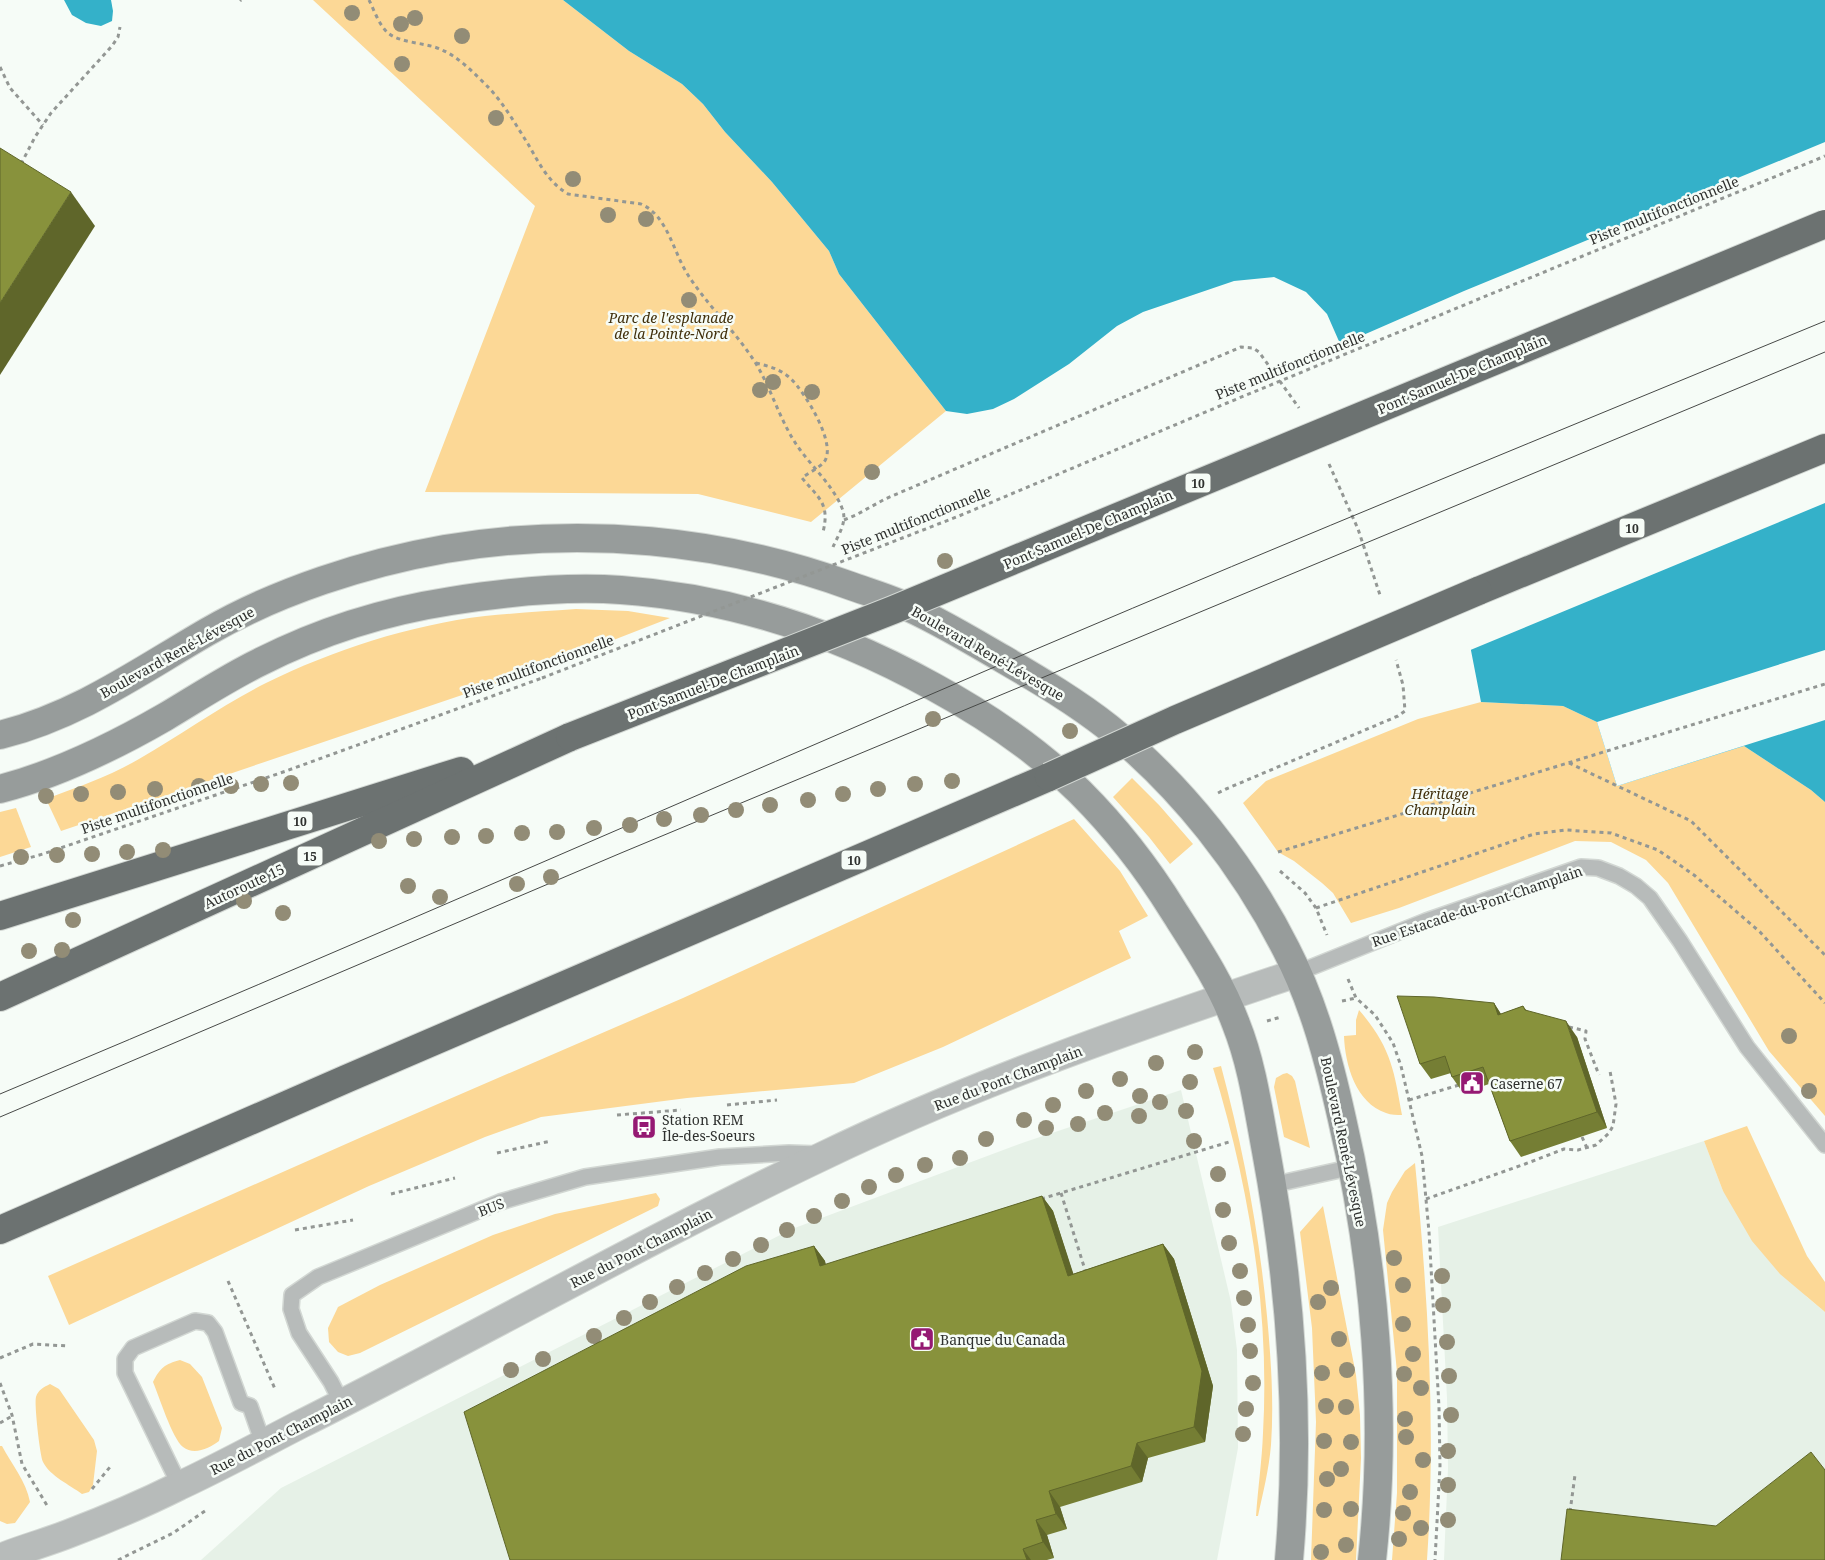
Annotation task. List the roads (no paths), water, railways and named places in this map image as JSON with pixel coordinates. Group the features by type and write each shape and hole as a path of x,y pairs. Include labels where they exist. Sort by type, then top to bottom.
{"highway":[{"name":"Pont Samuel-De Champlain","path":"570,737 893,610 1825,224"},
{"name":"10","path":"0,1230 346,1078 1049,777 1175,720 1469,595 1825,448"},
{"name":"10","path":"0,916 570,737"},
{"name":"Autoroute 15","path":"0,997 570,737"}],"street":[{"name":"Boulevard René-Lévesque","path":"0,736 22,730 55,717 116,688 208,632 259,606 329,579 402,558 478,544 588,537 632,540 718,550 802,569 899,603 1017,667 1058,692 1108,727 1166,780 1217,840 1259,902 1286,949 1309,1000 1324,1048 1352,1167 1367,1260 1377,1371 1378,1502 1372,1560"},
{"path":"0,789 33,780 91,756 163,718 265,659 340,629 380,617 448,601 523,591 617,590 698,599 733,606 823,634 861,649 893,664 974,709 1025,744 1083,795 1134,855 1184,926 1225,997 1236,1024 1254,1086 1272,1186 1287,1288 1294,1432 1293,1521 1289,1560"},
{"name":"Rue du Pont Champlain","path":"0,1558 20,1550 57,1524 180,1486 824,1155 1000,1080 1225,997 1297,973"}],"lane":[{"name":"Rue Estacade-du-Pont-Champlain","path":"1297,973 1426,921 1581,867 1598,868 1619,876 1636,886 1650,898 1680,941 1747,1047 1825,1145"},
{"name":"BUS","path":"342,1404 331,1382 299,1333 291,1309 292,1295 318,1277 500,1202 585,1176 720,1157 789,1153 824,1155"},
{"path":"1272,1186 1352,1167"},
{"path":"180,1486 125,1373 125,1359 133,1348 195,1321 208,1324 215,1332 241,1403 250,1406 263,1443"}],"water":[{"path":"64,0 111,0 112,21 101,26 86,23 72,15"},
{"path":"563,0 1825,0 1825,802 1811,790 1744,746 1617,786 1597,722 1563,706 1481,702 1468,635 1327,314 1306,292 1274,277 1234,281 1143,312 1117,326 1069,364 1014,399 993,409 967,414 946,411 839,274 829,251 772,182 725,132 703,104 682,84 629,51"}],"tram line":[{"path":"0,1094 1133,608 1825,321"},
{"path":"0,1117 621,853 1825,352"}],"place":[{"name":"Caserne 67","path":"1472,1083"},
{"name":"Station REM Île-des-Soeurs","path":"644,1127"},
{"name":"Banque du Canada","path":"922,1339"}],"park label":[{"name":"Parc de l'esplanade de la Pointe-Nord","path":"671,326"},
{"name":"Héritage Champlain","path":"1440,802"}]}
